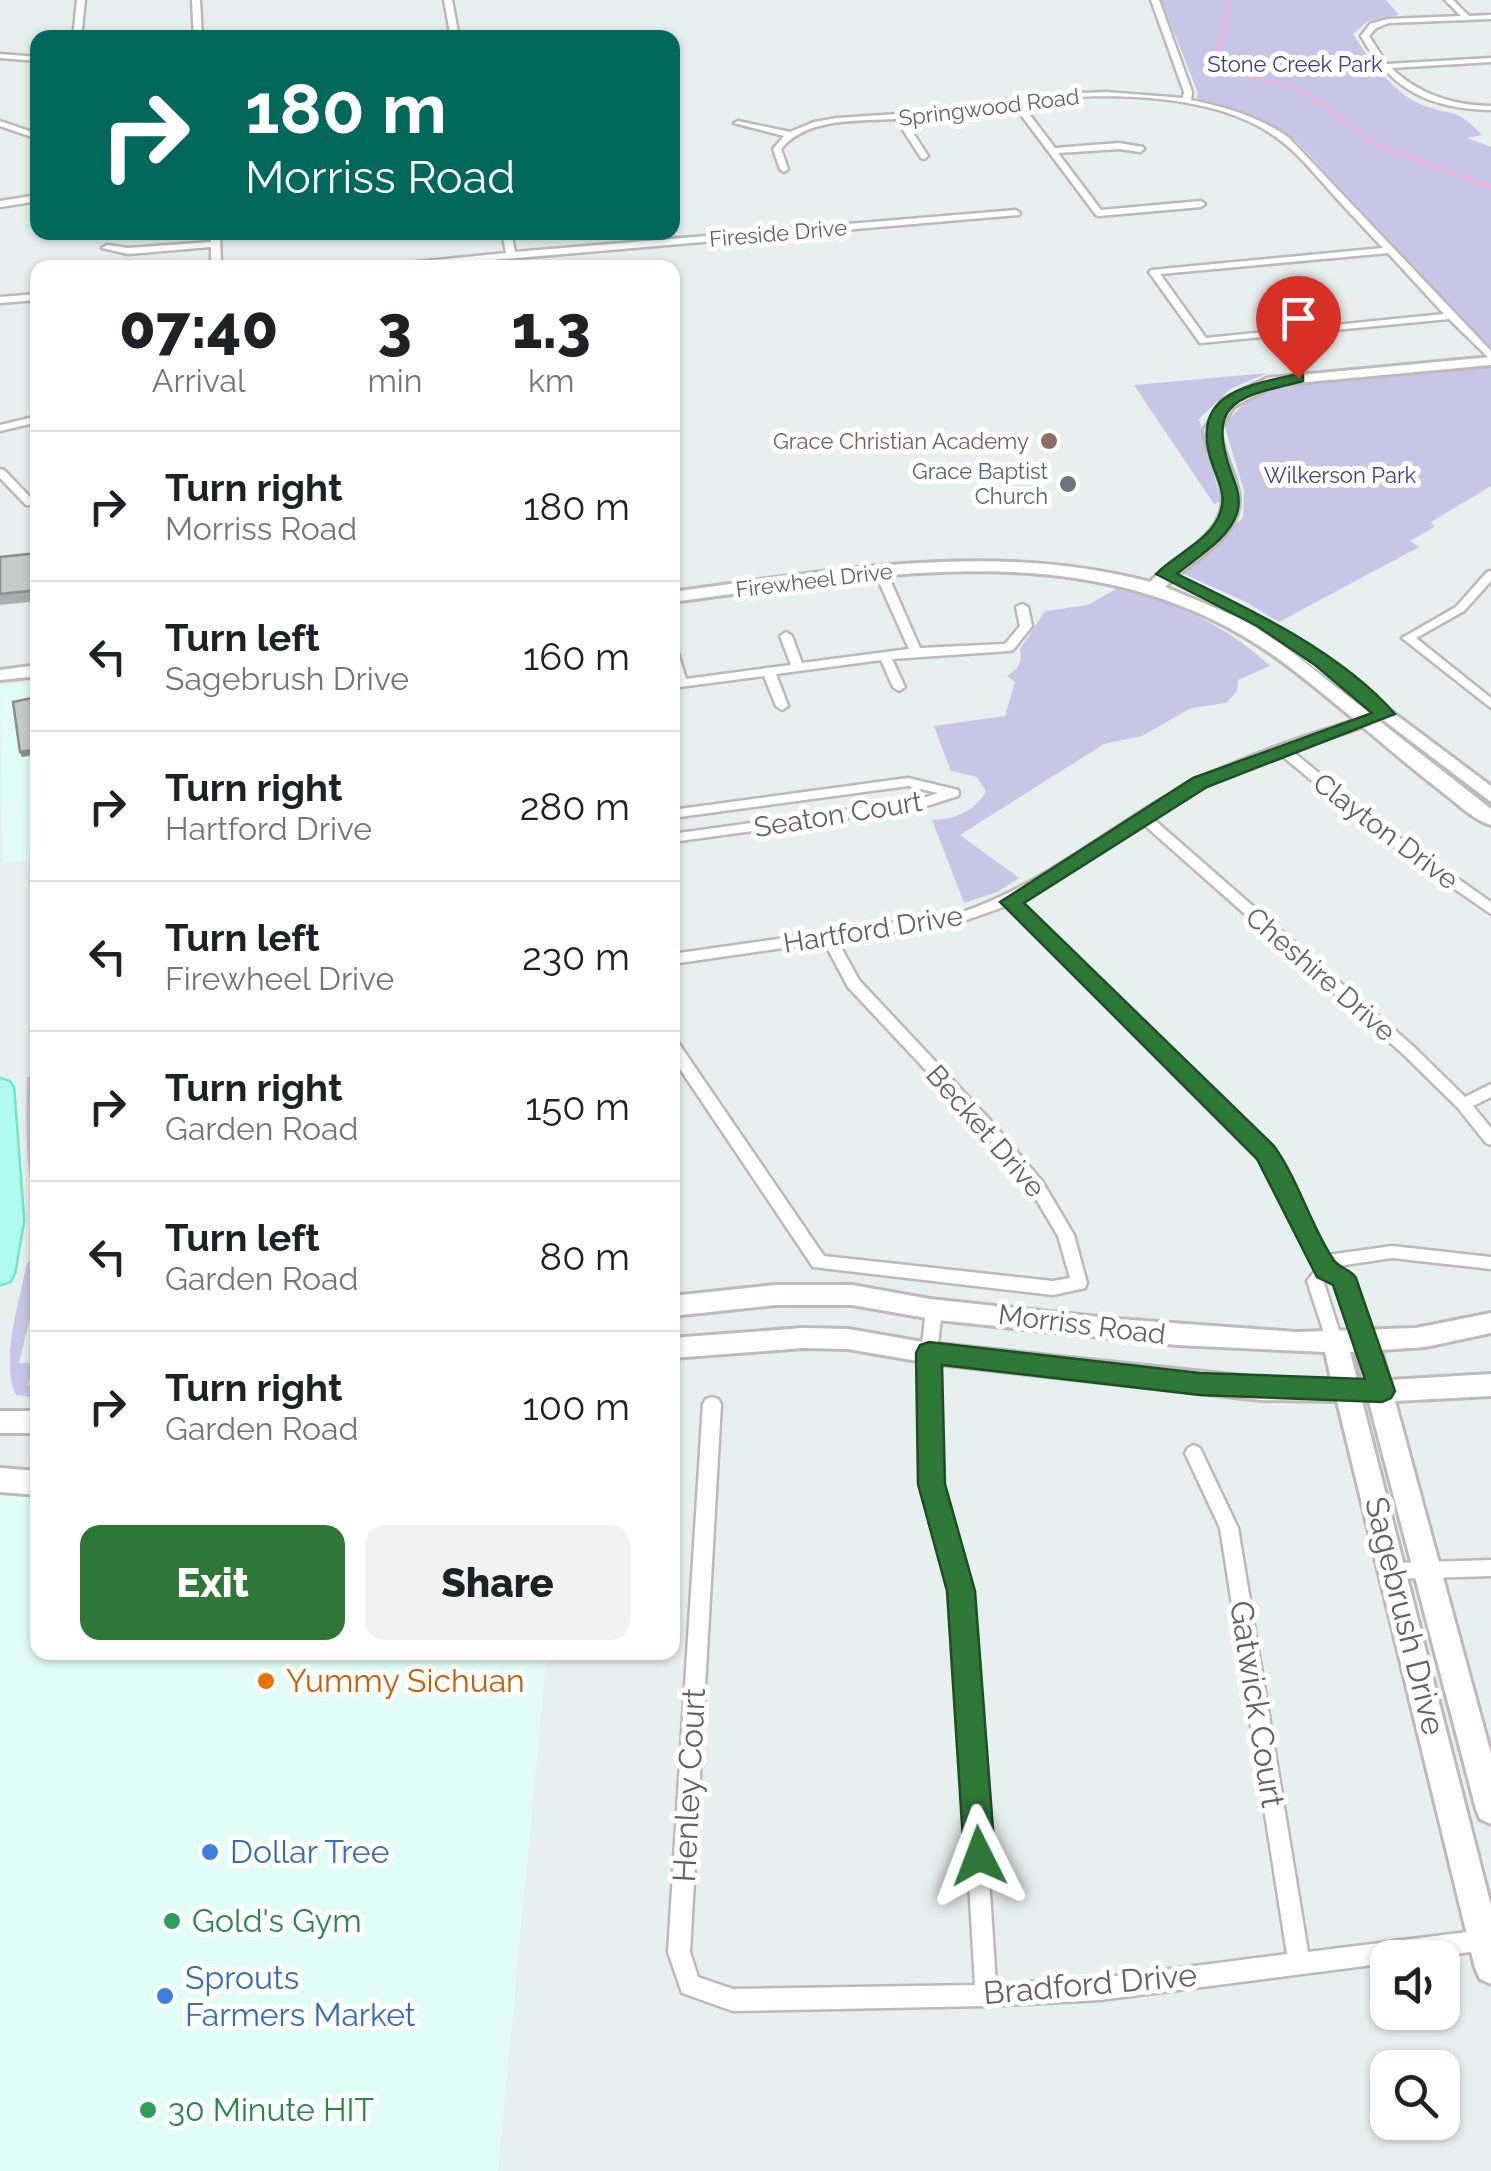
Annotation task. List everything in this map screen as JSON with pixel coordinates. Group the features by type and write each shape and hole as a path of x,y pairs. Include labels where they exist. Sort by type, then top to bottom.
{"main road":[{"path":"0,1088 10,1221 0,1274"}],"street":[{"path":"78,30 81,0"},
{"path":"196,0 198,30"},
{"path":"448,0 454,30"},
{"path":"1155,0 1188,92 1187,102"},
{"path":"1449,0 1466,17"},
{"path":"1491,17 1383,22 1370,28 1365,36 1410,90 1456,107 1491,108"},
{"path":"0,56 30,58"},
{"path":"1387,66 1491,60"},
{"name":"Springwood Road","path":"788,134 823,123 899,118 1014,100 1081,95 1187,102 1248,118 1281,136 1491,359"},
{"path":"1014,100 1099,213 1200,204"},
{"path":"899,118 924,156"},
{"path":"0,123 30,134"},
{"path":"738,123 788,134 777,149 784,169"},
{"path":"1052,150 1118,146 1140,149"},
{"path":"0,204 30,199"},
{"name":"Fireside Drive","path":"447,260 1016,213"},
{"path":"106,248 128,251 202,240"},
{"path":"508,240 511,254"},
{"path":"1390,250 1154,272 1203,341 1451,316"},
{"path":"0,300 30,298"},
{"path":"1160,581 1221,528 1230,511 1231,493 1216,455 1212,430 1226,403 1273,381 1491,359"},
{"path":"1,427 30,422"},
{"path":"0,472 30,503"},
{"name":"Firewheel Drive","path":"680,596 1022,552 1160,581 1242,626 1491,796"},
{"path":"881,572 916,652"},
{"path":"1491,574 1460,610 1408,638 1491,704"},
{"path":"680,684 916,652 1009,646 1026,626 1022,607"},
{"path":"786,636 798,668"},
{"path":"885,656 899,687"},
{"path":"0,675 30,671"},
{"path":"769,672 782,706"},
{"name":"Firewheel Drive","path":"1376,718 1491,819"},
{"name":"Hartford Drive","path":"680,958 961,917 1010,902 1058,876 1142,816 1200,782 1376,718"},
{"name":"Clayton Drive","path":"1283,750 1386,836 1491,909"},
{"name":"Seaton Court","path":"680,837 694,835 920,804 953,794 908,782 680,813 694,835"},
{"name":"Cheshire Drive","path":"1142,816 1409,1051 1463,1104 1491,1139"},
{"name":"Sagebrush Drive","path":"1010,902 1266,1152 1324,1266 1344,1278 1382,1391 1491,1809"},
{"name":"Becket Drive","path":"680,1057 819,1262 1052,1288 1079,1283 1066,1234 1036,1185 985,1124 853,983 828,936"},
{"path":"1463,1104 1491,1090"},
{"path":"1324,1266 1392,1252 1491,1263"},
{"name":"Sagebrush Drive","path":"1324,1266 1315,1281 1349,1390 1489,1949"},
{"name":"Morriss Road","path":"680,1305 766,1296 877,1298 934,1310 987,1312 1162,1336 1336,1343 1421,1338 1491,1323"},
{"path":"934,1310 929,1353 932,1484 961,1591 986,1995"},
{"name":"Morriss Road","path":"680,1347 848,1338 929,1353 1200,1384 1382,1391 1491,1385"},
{"name":"Henley Court","path":"690,1985 680,1952 712,1404"},
{"path":"0,1422 30,1422"},
{"name":"Gatwick Court","path":"1194,1453 1229,1528 1299,1961"},
{"path":"0,1480 30,1482"},
{"path":"1394,1570 1491,1568"},
{"name":"Bradford Drive","path":"690,1985 733,2000 986,1995 1100,1989 1299,1961 1489,1949"}],"shaded area":[{"path":"30,682 30,860 3,864 0,686"},
{"path":"0,1495 30,1495 30,1660 546,1660 498,2171 0,2171"}],"green space":[{"name":"Stone Creek Park","path":"1161,0 1386,0 1399,15 1368,21 1353,34 1366,53 1410,99 1465,119 1482,135 1467,138 1491,147 1491,349 1295,140 1265,121 1196,100 1198,93"},
{"name":"Wilkerson Park","path":"1491,365 1491,486 1431,522 1434,527 1410,541 1419,547 1279,622 1246,602 1177,571 1243,518 1244,491 1224,424 1256,392"},
{"name":"Wilkerson Park","path":"1268,373 1230,389 1199,419 1221,501 1214,504 1134,385"},
{"path":"1118,588 1199,617 1236,638 1270,666 1238,680 1237,691 1226,703 1191,708 1142,736 1104,744 960,835 1019,878 997,892 964,903 932,820 963,813 986,791 977,777 951,771 934,726 1005,716 1015,682 1007,676 1019,665 1020,649 1045,611 1088,605"},
{"path":"30,1076 30,1177 26,1123"},
{"path":"30,1260 30,1318 19,1363 30,1363 30,1397 16,1395 10,1366 12,1332"}],"building":[{"path":"30,554 30,591 0,594 0,557"},
{"path":"30,698 30,750 20,752 13,702"}],"waterway":[{"path":"1230,0 1218,50 1229,71 1304,91 1375,144 1491,187"}],"place":[{"name":"Grace Christian Academy","path":"1049,441"},
{"name":"Grace Baptist Church","path":"1068,484"},
{"name":"Yummy Sichuan","path":"266,1681"},
{"name":"Dollar Tree","path":"210,1852"},
{"name":"Gold's Gym","path":"172,1921"},
{"name":"Sprouts Farmers Market","path":"165,1996"},
{"name":"30 Minute HIT","path":"148,2110"}],"route":[{"path":"979,1856 961,1591 932,1484 929,1353 1200,1384 1382,1391 1344,1278 1326,1270 1266,1152 1010,902 1058,876 1142,816 1200,782 1386,714 1321,661 1264,622 1165,574 1221,528 1230,511 1231,493 1212,443 1215,418 1226,403 1247,390 1298,378"}]}
